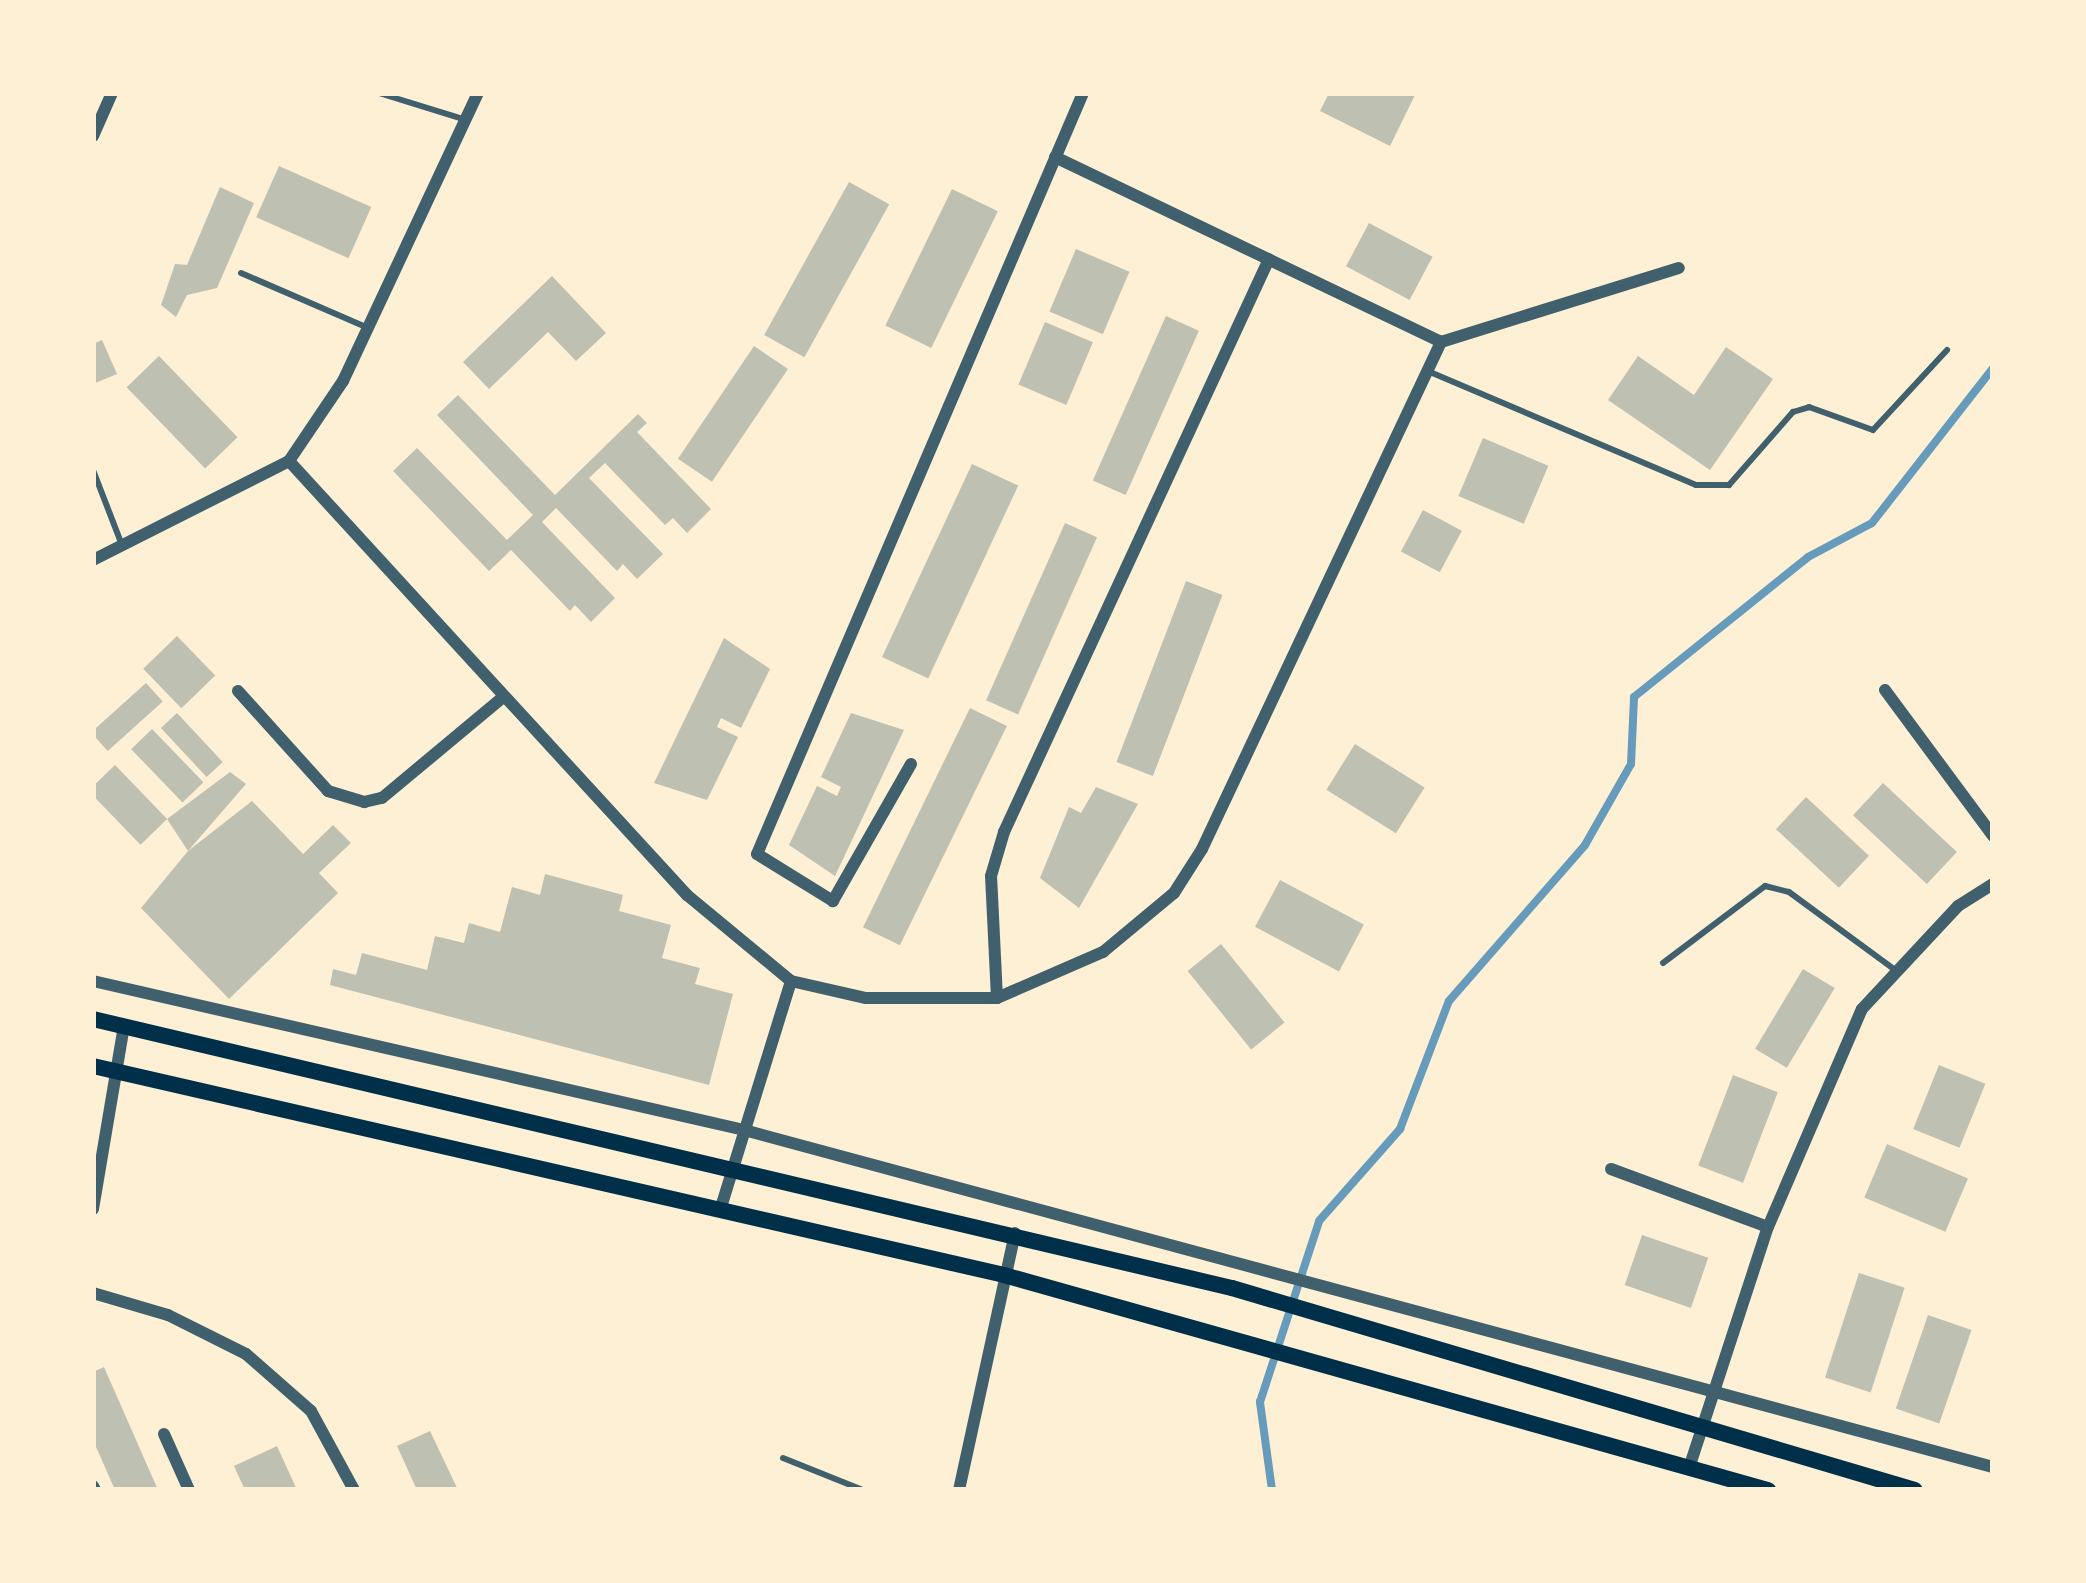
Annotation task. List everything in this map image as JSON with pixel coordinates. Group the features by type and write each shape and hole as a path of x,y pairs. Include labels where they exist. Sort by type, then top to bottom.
{"main road":[{"path":"93,1019 733,1166 1232,1288 1915,1490"},
{"path":"93,1066 722,1204 1004,1275 1218,1330 1768,1490"}],"street":[{"path":"93,136 112,93"},
{"path":"93,560 290,461 368,328 478,93"},
{"path":"911,764 832,902 757,854 1083,93"},
{"path":"1054,157 1441,342 1678,268"},
{"path":"997,998 991,876 1004,832 1269,260"},
{"path":"290,461 687,895 791,982 866,998 997,998 1103,952 1174,893 1202,849 1441,342"},
{"path":"1885,690 1993,836"},
{"path":"238,691 328,791 364,802 382,798 502,698"},
{"path":"1690,1465 1768,1227 1836,1060 1895,970 1958,906 1993,884"},
{"path":"93,981 744,1130 1993,1467"},
{"path":"722,1204 791,982"},
{"path":"93,1209 124,1026"},
{"path":"1611,1168 1768,1227"},
{"path":"959,1490 1016,1233"},
{"path":"93,1293 168,1315 246,1354 311,1411 354,1490"},
{"path":"164,1434 189,1490"}],"lane":[{"path":"379,93 466,120"},
{"path":"241,273 368,328"},
{"path":"1428,371 1696,485 1729,485 1793,412 1809,406 1873,430 1946,350"},
{"path":"93,470 123,547"},
{"path":"1664,963 1746,896 1778,886 1895,970"},
{"path":"93,1107 112,1111"},
{"path":"783,1457 863,1490"}],"building":[{"path":"1329,93 1416,93 1390,146 1320,111"},
{"path":"279,166 371,207 348,258 256,217"},
{"path":"849,182 889,204 804,357 764,335"},
{"path":"220,187 254,203 217,288 187,295 176,317 161,305 175,264 187,265"},
{"path":"952,189 998,211 931,348 885,326"},
{"path":"1369,223 1433,257 1410,300 1346,266"},
{"path":"1076,249 1129,272 1103,334 1049,312"},
{"path":"552,276 606,333 576,361 548,332 489,389 463,362"},
{"path":"1166,316 1199,331 1126,495 1093,480"},
{"path":"1045,322 1093,342 1066,405 1018,385"},
{"path":"102,340 117,374 93,384 93,344"},
{"path":"754,346 788,369 712,482 678,459"},
{"path":"1726,347 1773,379 1710,470 1608,400 1638,356 1694,395"},
{"path":"159,356 237,437 205,469 127,387"},
{"path":"458,395 555,495 638,414 647,423 637,432 711,509 687,533 673,518 665,525 605,463 589,478 663,554 637,579 623,564 617,571 556,508 542,522 615,598 591,622 575,605 570,611 511,550 489,571 393,471 417,448 507,540 533,515 437,415"},
{"path":"1483,438 1548,466 1524,524 1458,496"},
{"path":"972,464 1018,486 928,679 882,657"},
{"path":"1423,510 1462,531 1440,572 1401,551"},
{"path":"1065,523 1097,537 1018,714 986,700"},
{"path":"1186,581 1222,595 1153,776 1116,762"},
{"path":"177,636 215,676 181,708 143,669"},
{"path":"724,638 770,669 741,728 721,718 717,727 738,737 707,800 654,783"},
{"path":"146,683 163,702 108,751 93,731"},
{"path":"970,708 1007,726 900,945 863,927"},
{"path":"177,713 223,762 207,777 161,728"},
{"path":"851,713 904,730 835,876 789,845 817,786 837,796 841,787 821,777"},
{"path":"152,729 203,782 183,802 131,749"},
{"path":"1355,744 1425,787 1396,833 1326,790"},
{"path":"115,765 167,819 140,845 93,795 93,786"},
{"path":"230,772 246,784 188,851 167,819"},
{"path":"1883,783 1957,852 1927,884 1853,815"},
{"path":"1096,787 1138,804 1079,908 1040,878 1069,807 1081,813"},
{"path":"1806,797 1869,856 1839,888 1776,829"},
{"path":"252,801 303,854 333,825 351,843 319,873 338,893 229,999 141,908 188,851"},
{"path":"545,874 623,895 619,911 671,925 662,958 700,968 695,984 733,994 709,1085 330,985 333,969 356,975 362,953 427,970 435,936 464,943 469,923 500,932 512,887 540,895"},
{"path":"1280,880 1364,925 1339,971 1255,927"},
{"path":"1221,944 1285,1022 1251,1050 1188,971"},
{"path":"1803,969 1835,988 1787,1068 1755,1049"},
{"path":"1939,1065 1985,1084 1960,1148 1913,1129"},
{"path":"1733,1075 1778,1092 1743,1183 1698,1166"},
{"path":"1887,1144 1968,1178 1945,1232 1864,1197"},
{"path":"1642,1235 1708,1258 1691,1308 1625,1285"},
{"path":"1859,1273 1905,1288 1871,1392 1825,1378"},
{"path":"1928,1315 1971,1330 1939,1424 1896,1409"},
{"path":"104,1367 158,1490 115,1490 93,1440 93,1372"},
{"path":"430,1431 458,1490 417,1490 397,1446"},
{"path":"277,1446 297,1490 245,1490 234,1466"}],"waterway":[{"path":"1272,1490 1260,1402 1319,1221 1400,1129 1449,1001 1585,845 1631,764 1634,697 1808,557 1872,523 1993,368"}]}
